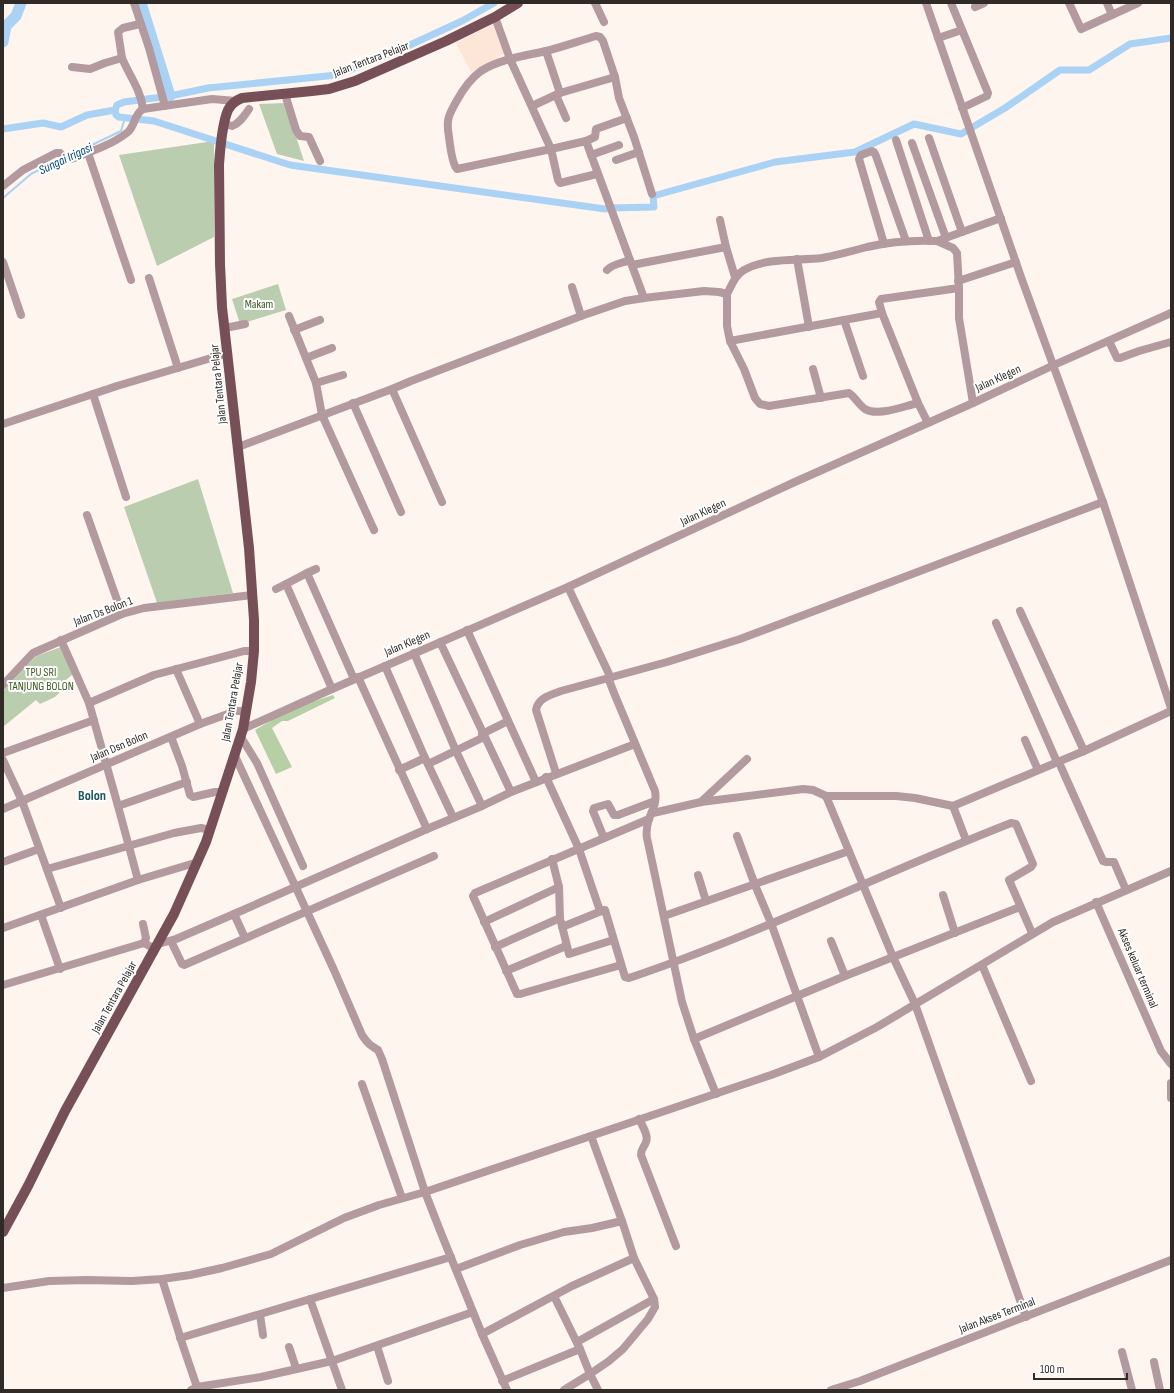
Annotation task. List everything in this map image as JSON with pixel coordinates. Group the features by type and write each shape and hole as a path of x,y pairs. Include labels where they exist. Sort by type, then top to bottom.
{"main road":[{"name":"Jalan Tentara Pelajar","path":"236,101 245,97 329,89 355,81 414,56 495,17 518,3"},
{"path":"225,124 228,110 236,101"},
{"name":"Jalan Tentara Pelajar","path":"3,1232 28,1186 65,1111 136,981 157,946 198,862 242,733 251,682 254,651 254,620 249,548 225,328 220,264 220,148 225,124"}],"street":[{"path":"134,3 164,101"},
{"path":"595,3 604,22"},
{"path":"620,965 520,994 516,992 506,971 473,898 473,894 604,838 651,816 701,802 803,789 813,790 826,796 896,796 953,806 1038,770 1059,764 1171,710 1103,502 1016,262 926,3"},
{"path":"951,3 988,93 987,96 962,108"},
{"path":"975,7 984,3"},
{"path":"1069,3 1081,29 1138,3"},
{"path":"1106,3 1112,15"},
{"path":"495,17 510,59 551,148 558,180 560,182 598,174"},
{"path":"3,186 16,175 35,163 56,153 71,159 88,153 128,132 132,127 142,104 136,86 126,69 122,58 118,32 123,28 140,24"},
{"path":"938,38 962,30"},
{"path":"627,118 596,129 595,137 586,141 459,169 454,166 447,126 450,113 458,99 476,75 494,65 510,59 546,51 599,36 603,41 615,77 619,98 627,118 639,152 652,194"},
{"path":"546,51 566,118"},
{"path":"72,67 90,70 105,63 122,58"},
{"path":"532,106 558,94 615,77"},
{"path":"285,94 296,130 300,136 309,137 320,161"},
{"path":"142,104 164,101 212,99 236,101"},
{"path":"225,124 232,126 236,125 248,109"},
{"path":"929,138 962,232"},
{"path":"896,140 933,241 956,251 960,324 973,403"},
{"path":"586,141 644,298"},
{"path":"912,143 946,238"},
{"path":"591,155 619,145"},
{"path":"884,244 858,159 861,155 872,151 876,156 906,242"},
{"path":"616,160 639,152"},
{"path":"88,153 131,280"},
{"path":"918,403 874,412 864,408 850,393 769,406 760,404 755,398 742,363 730,341 727,326 727,294 735,277 750,267 779,261 822,258 884,244 933,241 946,238 1001,218"},
{"path":"720,220 735,277"},
{"path":"607,270 610,266 620,264 726,247"},
{"path":"797,259 809,326"},
{"path":"3,262 22,315"},
{"path":"928,422 918,403 882,313 879,302 881,298 958,285 1016,262"},
{"path":"149,278 178,368"},
{"path":"572,287 581,316"},
{"path":"238,447 581,316 625,301 704,291 727,294"},
{"path":"730,341 882,313"},
{"name":"Jalan Klegen","path":"242,733 332,688 568,587 928,422 1171,313"},
{"path":"289,316 316,383 322,415 374,530"},
{"path":"294,330 320,320"},
{"path":"844,320 863,376"},
{"path":"225,328 245,324"},
{"path":"1109,341 1117,358 1171,342"},
{"path":"306,358 332,348"},
{"path":"3,424 228,352"},
{"path":"813,369 821,398"},
{"path":"316,383 343,375"},
{"path":"392,389 442,502"},
{"path":"93,394 126,497"},
{"path":"353,404 401,512"},
{"path":"556,773 536,710 538,703 544,698 560,691 668,662 740,639 1103,502"},
{"path":"87,515 122,614"},
{"path":"276,589 316,569"},
{"path":"308,573 427,829"},
{"path":"286,584 332,688"},
{"path":"568,587 606,667 610,684 655,791 655,801 647,838 682,1002 694,1039 716,1094"},
{"name":"Jalan Ds Bolon 1","path":"3,685 33,653 122,614 144,608 252,596"},
{"path":"1020,611 1084,751"},
{"path":"996,623 1103,861 1114,862 1116,864 1126,890"},
{"path":"466,630 536,782"},
{"path":"61,640 89,703 130,846 138,880"},
{"path":"440,642 510,792"},
{"path":"89,703 136,682 176,669 239,653 254,651"},
{"path":"414,653 456,751 482,806"},
{"path":"385,666 426,761 453,817"},
{"path":"176,669 200,724"},
{"name":"Jalan Dsn Bolon","path":"3,809 200,724 231,712 246,711"},
{"path":"3,754 94,720"},
{"path":"400,770 456,751 508,722"},
{"path":"242,733 257,762 303,866"},
{"path":"170,737 187,782 190,795 193,797 215,792 223,792"},
{"path":"1025,740 1038,770"},
{"path":"3,985 144,943 157,946 171,941 453,817 482,806 510,792 556,773 635,744"},
{"path":"235,756 362,1035 371,1047 378,1050 382,1059 425,1192 506,1390"},
{"path":"701,802 747,759"},
{"path":"3,760 22,801 61,908"},
{"path":"546,777 585,857 620,965 627,978 673,963 771,924 966,840 1011,823 1016,824 1033,864 1031,867 1009,880 1032,933"},
{"path":"118,806 187,782"},
{"path":"826,796 893,957 915,1004 1026,1316"},
{"path":"604,838 593,811 594,808 608,804 614,815 618,815 655,801"},
{"path":"953,806 966,840"},
{"path":"47,869 174,833 201,828 210,830"},
{"path":"737,836 771,924 819,1057"},
{"path":"3,862 39,849"},
{"path":"664,916 850,851"},
{"path":"171,941 183,965 434,856"},
{"path":"552,860 560,887 560,918 568,953 570,955 613,940"},
{"path":"3,928 138,880 198,862"},
{"path":"3,1288 49,1281 132,1281 162,1279 222,1268 271,1254 329,1224 379,1205 425,1192 716,1094 819,1057 877,1027 982,965 1032,933 1096,902 1171,871"},
{"path":"698,875 706,901"},
{"path":"484,922 560,887"},
{"path":"943,895 955,933"},
{"name":"Akses keluar terminal","path":"1096,902 1161,1051 1171,1064"},
{"path":"694,1039 845,976 1020,907"},
{"path":"562,927 602,911"},
{"path":"234,914 245,938"},
{"path":"41,915 60,969"},
{"path":"495,947 560,918"},
{"path":"143,924 146,938 144,943"},
{"path":"831,941 845,976"},
{"path":"506,971 566,946"},
{"path":"982,965 1031,1081"},
{"path":"1171,1083 1171,1098"},
{"path":"362,1084 402,1198"},
{"path":"639,1119 647,1138 646,1143 641,1150 641,1155 676,1246"},
{"path":"564,1390 594,1381 609,1361 623,1349 637,1333 655,1307 654,1299 634,1258 622,1221 590,1136"},
{"path":"456,1269 520,1245 564,1232 592,1228 622,1221"},
{"path":"180,1338 451,1257"},
{"path":"482,1334 572,1286 634,1258"},
{"name":"Jalan Akses Terminal","path":"831,1390 860,1381 1171,1260"},
{"path":"162,1279 194,1388 261,1377 332,1361 473,1312"},
{"path":"554,1296 594,1381"},
{"path":"310,1299 342,1390"},
{"path":"502,1381 578,1345 654,1299"},
{"path":"260,1315 263,1335"},
{"path":"377,1346 388,1381"},
{"path":"290,1347 296,1368"},
{"path":"1122,1352 1132,1390"},
{"path":"1154,1362 1160,1390"}],"shaded area":[{"path":"495,23 506,53 471,72 456,43"}],"green space":[{"path":"285,103 304,161 277,154 259,104"},
{"path":"214,141 214,237 157,266 119,155"},
{"name":"Makam","path":"278,284 286,310 240,324 232,299"},
{"path":"198,479 233,593 157,603 124,507"},
{"name":"TPU SRI TANJUNG BOLON","path":"61,647 73,674 60,685 63,689 55,697 40,704 36,700 3,727 3,691 36,656"},
{"path":"333,695 335,698 288,721 282,721 272,728 292,767 276,774 255,730 310,701 315,701"}],"waterway":[{"path":"3,42 6,26 16,16 21,3"},
{"path":"141,3 170,96"},
{"path":"3,129 43,123 61,127 87,115 115,110 117,105 124,102 170,96 208,88 337,75 397,51 462,21 494,3"},
{"path":"115,110 116,115 119,117 154,121 290,165 605,209 654,207 653,196 775,162 855,152 914,124 961,134 1005,108 1060,70 1089,70 1130,44 1171,38"},
{"name":"Sungai Irigasi","path":"71,155 121,131 125,118"},
{"name":"Sungai Irigasi","path":"3,198 31,174 61,159"}],"district":[{"name":"Bolon","path":"92,795"}]}
